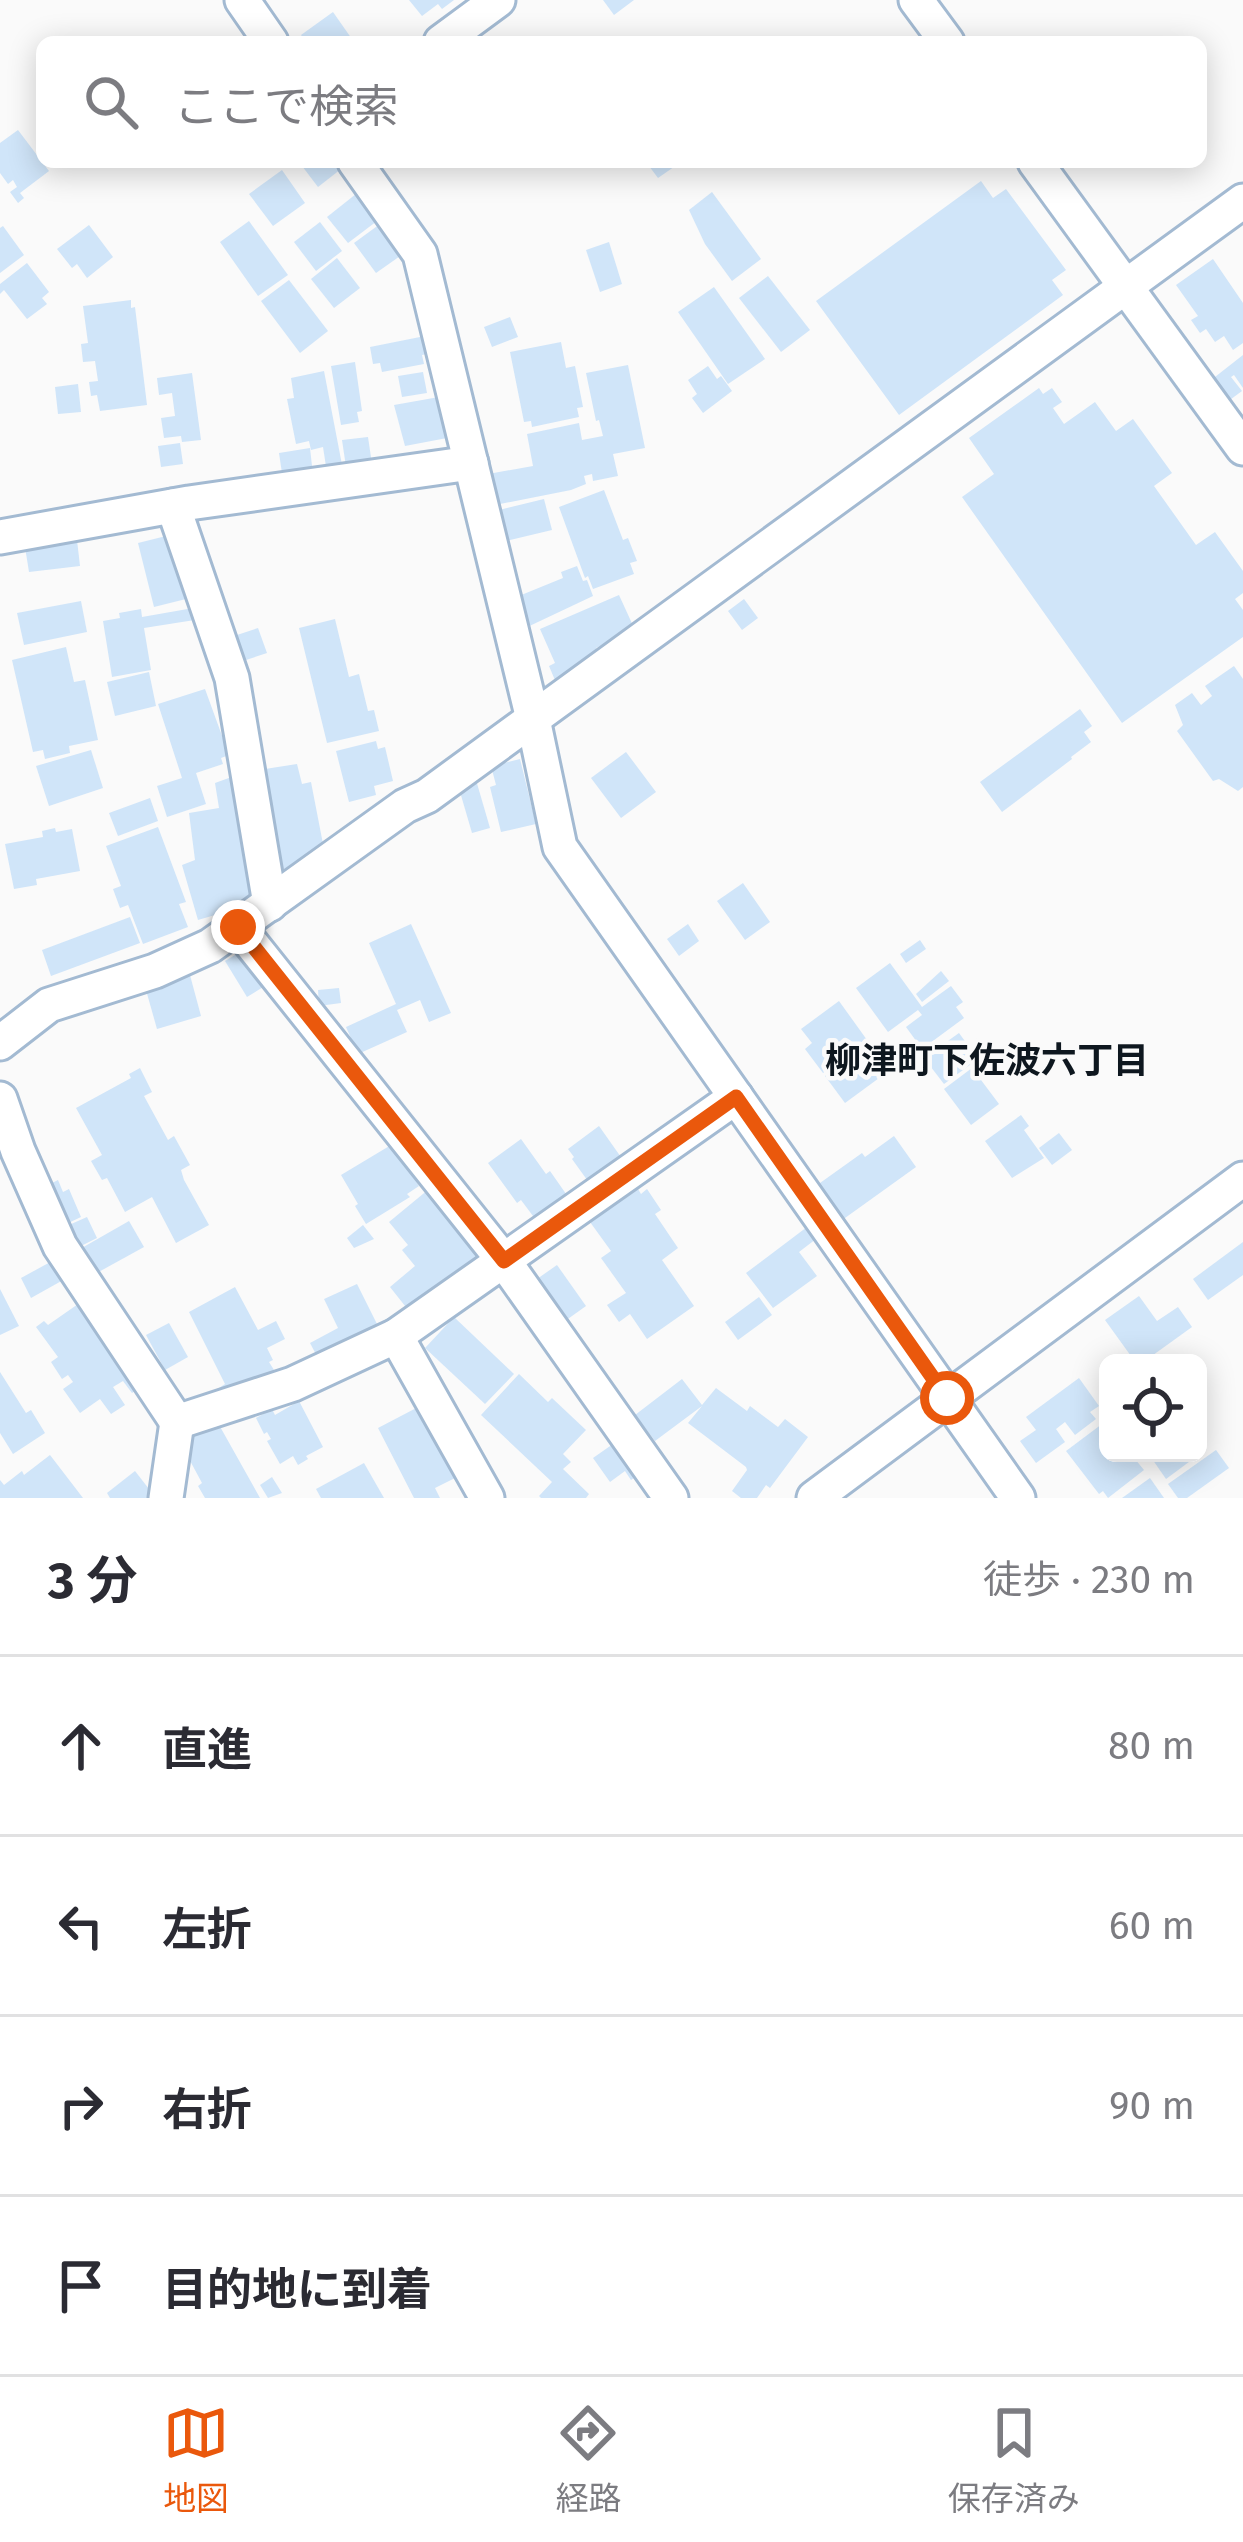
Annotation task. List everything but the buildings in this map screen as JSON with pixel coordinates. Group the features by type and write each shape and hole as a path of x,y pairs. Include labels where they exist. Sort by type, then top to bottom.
{"street":[{"path":"242,0 267,36"},
{"path":"449,36 498,0"},
{"path":"916,0 943,36"},
{"path":"359,168 420,254 560,847 1018,1498"},
{"path":"1039,168 1243,448"},
{"path":"0,1042 49,1006 155,971 210,946 405,806 427,796 1243,201"},
{"path":"0,537 173,506 471,463"},
{"path":"173,506 232,678 270,904"},
{"path":"238,927 504,1261 671,1498"},
{"path":"177,1422 293,1384 396,1336 736,1097"},
{"path":"0,1099 59,1246 177,1422 166,1498"},
{"path":"814,1498 1243,1179"},
{"path":"396,1336 487,1498"}],"district":[{"name":"柳津町下佐波六丁目","path":"987,1060"}],"route":[{"path":"238,927 504,1261 736,1097 947,1398"}]}
